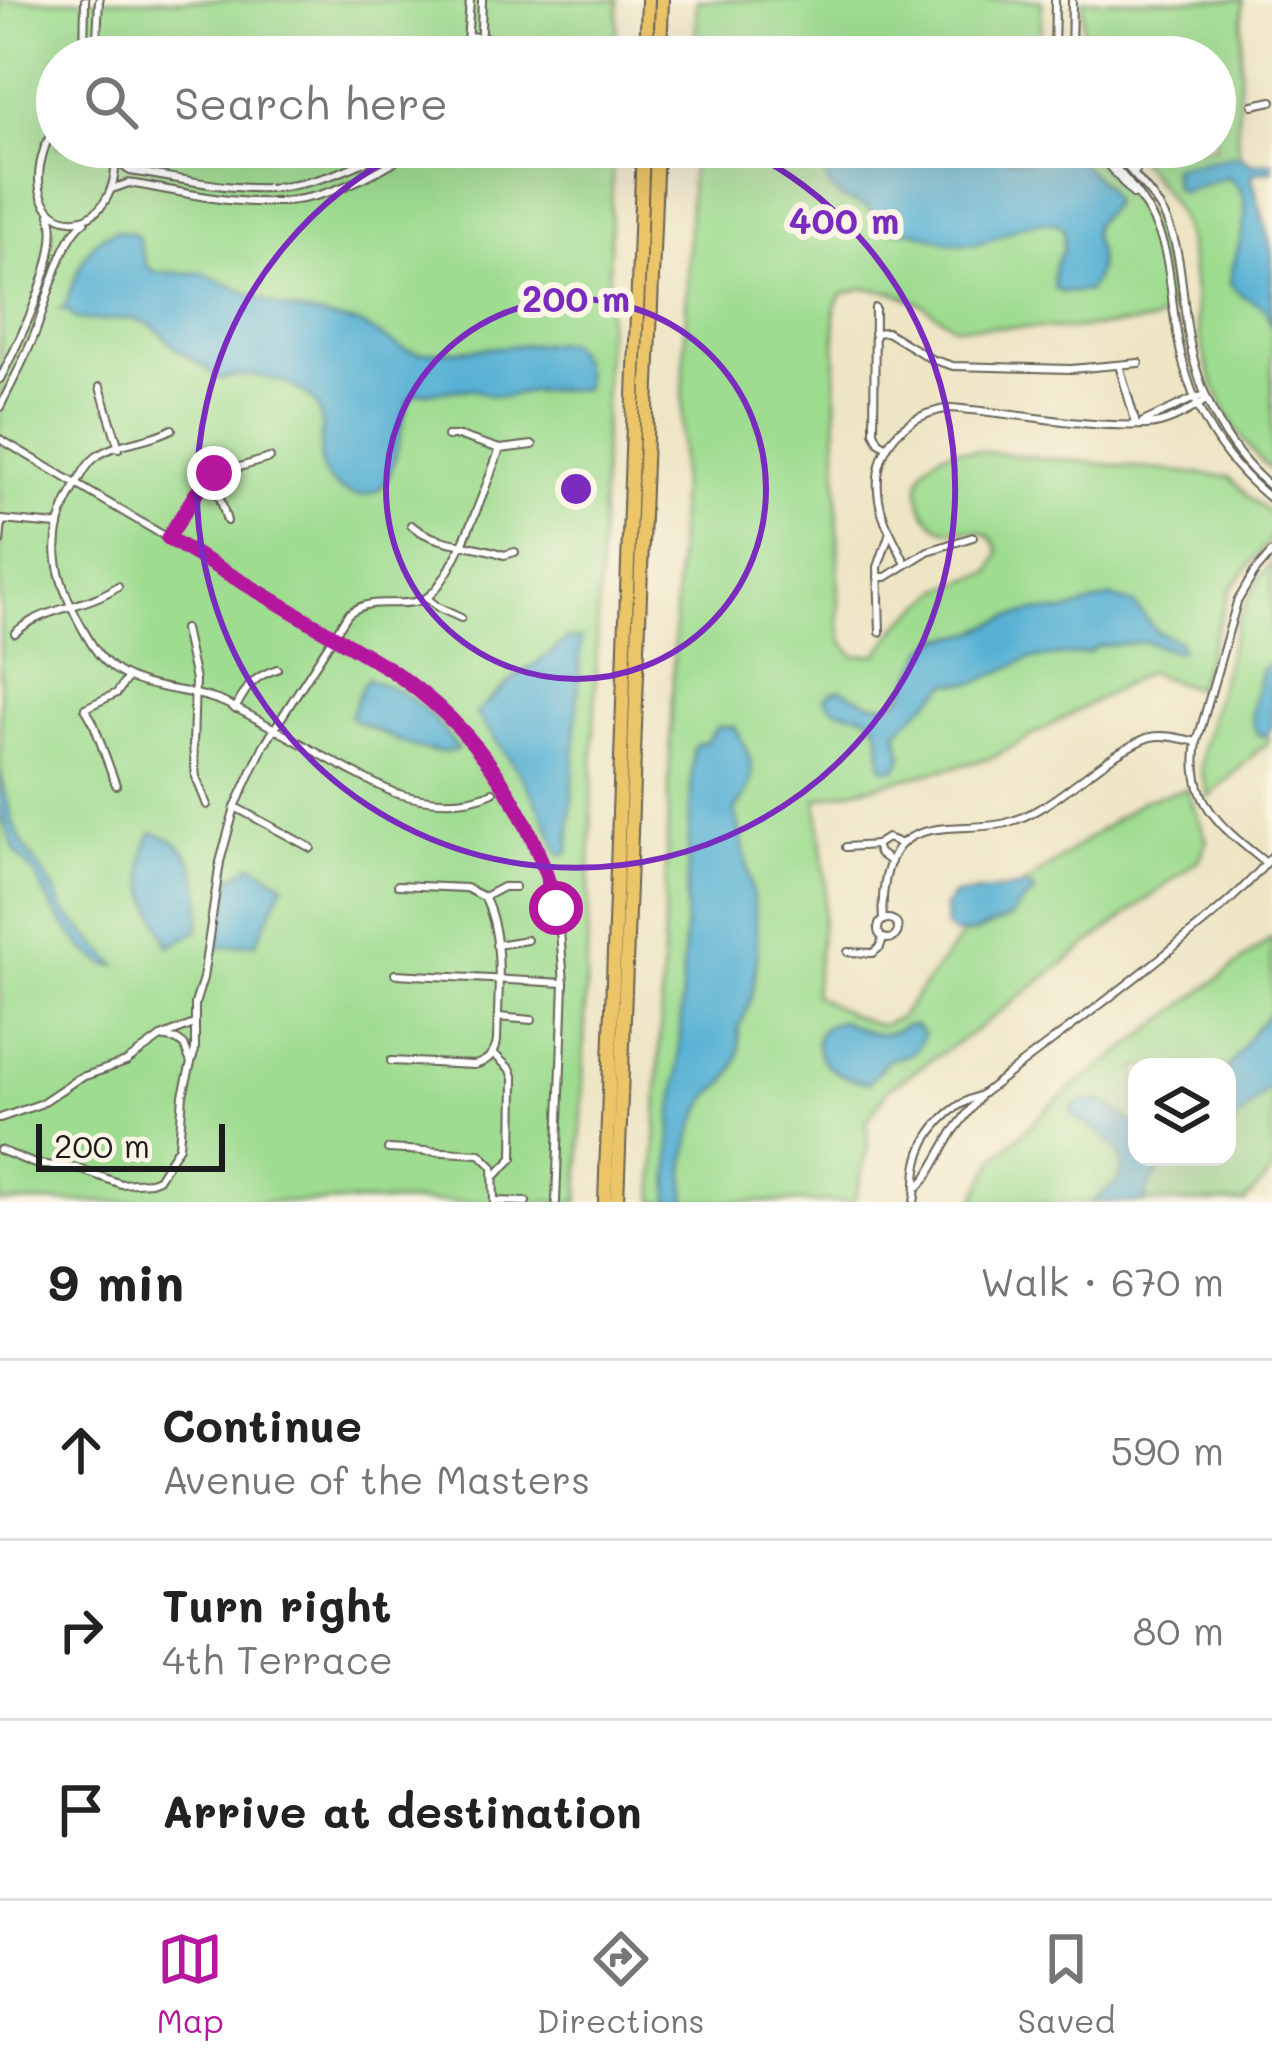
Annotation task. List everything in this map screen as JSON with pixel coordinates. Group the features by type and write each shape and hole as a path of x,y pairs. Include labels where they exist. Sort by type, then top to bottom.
{"highway":[{"path":"647,36 648,0"},
{"path":"661,36 662,0"},
{"path":"605,1202 642,168"},
{"path":"617,1202 656,168"}],"street":[{"path":"84,36 85,0"},
{"path":"97,36 99,0"},
{"path":"469,36 470,0"},
{"path":"482,0 482,36"},
{"path":"1054,36 1055,0"},
{"path":"1071,36 1072,0"},
{"path":"1253,105 1272,101"},
{"path":"0,379 54,242 41,168"},
{"path":"0,407 32,340 66,244 112,189 115,168"},
{"path":"126,168 244,187 285,187 355,168"},
{"path":"112,189 129,183 244,201 289,202 354,182 380,168"},
{"path":"1111,168 1141,200"},
{"path":"1122,168 1149,188"},
{"path":"1122,168 1162,242 1176,330 1195,402 1235,467 1272,500"},
{"path":"1132,168 1149,188 1174,238 1190,350 1206,398 1225,434 1272,488"},
{"path":"48,211 60,219 88,219"},
{"path":"875,308 874,432 887,447"},
{"path":"874,333 887,332 953,366 1071,369 1139,363"},
{"path":"1119,365 1138,424"},
{"path":"100,387 119,448"},
{"path":"906,564 878,508 876,489 887,447 909,423 952,408 1138,424 1206,398"},
{"path":"172,429 92,460 62,509 55,539 58,566 70,605 94,648 128,677 235,709 381,787 409,797 459,801 494,793"},
{"path":"447,436 500,449 533,445"},
{"path":"0,440 388,668 433,701 478,747 506,785 535,840 560,931 564,983 556,1202"},
{"path":"0,1150 35,1165 77,1168 121,1184 154,1181 174,1156 195,1050 195,1004 220,862 253,764 348,614 364,604 414,602 440,586 500,449"},
{"path":"168,538 214,473 270,458"},
{"path":"214,473 227,521"},
{"path":"0,542 2,520 57,525"},
{"path":"411,525 461,547 479,545 504,555 515,552"},
{"path":"880,632 878,562 890,532"},
{"path":"878,577 944,544 973,537"},
{"path":"914,1202 919,1159 934,1128 1143,972 1226,904 1269,860 1223,828 1208,808 1196,775 1197,742 1237,602 1272,552"},
{"path":"15,632 28,621 118,586"},
{"path":"427,598 461,618"},
{"path":"184,628 195,672 196,777 207,805"},
{"path":"235,709 259,675 277,669"},
{"path":"116,785 85,708 117,693 128,677"},
{"path":"884,920 891,862 902,844 926,832 1016,820 1104,760 1144,739 1157,736 1197,742"},
{"path":"235,807 311,848"},
{"path":"846,847 876,845 887,838 902,844"},
{"path":"876,845 891,862"},
{"path":"391,1061 483,1063 493,1054 498,1018 496,945 484,897 466,888 398,885"},
{"path":"484,897 503,887 515,887"},
{"path":"883,938 893,938 898,930 893,921 884,920"},
{"path":"883,938 878,928 884,920"},
{"path":"848,952 873,952 883,938"},
{"path":"496,945 527,940"},
{"path":"395,974 564,983"},
{"path":"498,1018 532,1020"},
{"path":"0,1118 48,1100 87,1074 126,1062 161,1037 194,1024"},
{"path":"161,1037 184,1045 191,1063"},
{"path":"493,1054 513,1074 514,1115 513,1158 495,1175"},
{"path":"917,1188 981,1095"},
{"path":"388,1149 476,1153 488,1159 495,1175 494,1202 526,1202"}],"green space":[{"path":"0,0 618,0 617,36 36,36 36,168 612,168 579,1202 0,1202"},
{"path":"697,0 1042,0 1040,36 696,36"},
{"path":"1083,0 1243,0 1237,143 1272,289 1272,471 1244,441 1214,385 1202,345 1183,228 1168,197 1145,168 1236,168 1236,36 1083,36"},
{"path":"691,168 1102,168 1135,205 1159,245 1170,310 1153,322 1068,329 954,326 894,292 864,288 842,294 835,306 843,642 855,656 878,654 900,624 942,589 991,572 999,553 990,537 942,528 922,507 919,487 924,469 933,459 957,449 1229,477 1272,516 1272,537 1230,590 1196,689 1147,672 992,758 817,799 826,885 814,995 880,1026 899,1018 975,919 1143,800 1187,789 1207,841 1200,859 976,1030 889,1088 867,1121 868,1147 854,1202 654,1202"},
{"path":"1272,562 1268,741 1209,797 1201,770 1203,746 1237,623"},
{"path":"1272,938 1272,1172 1245,1202 973,1202 995,1159 1051,1105"}],"water":[{"path":"1236,156 1252,164 1272,162 1272,171 1255,172 1252,177 1272,251 1272,328 1265,308 1230,283 1244,227 1244,199 1238,187 1227,177 1182,192 1173,187 1173,168 1236,168"},
{"path":"825,168 1086,168 1113,201 1093,230 1098,259 1095,279 1088,291 1063,293 1055,289 1054,279 1063,251 1064,230 1058,224 1032,223 987,241 953,243 888,230 869,209 842,198 827,181"},
{"path":"116,230 138,237 148,267 156,272 202,273 282,308 360,324 420,353 566,342 581,362 584,389 504,397 472,389 413,394 388,477 372,493 348,493 330,482 323,470 321,419 317,407 301,391 257,376 220,379 144,322 83,320 60,309 89,251"},
{"path":"1111,597 1134,604 1157,632 1179,641 1181,650 1145,642 1100,646 1088,653 1029,659 976,683 949,683 897,731 903,756 896,769 882,765 879,733 871,719 837,709 825,698 841,689 870,703 891,704 903,695 925,650 941,638 970,634 1010,617 1035,611 1063,612"},
{"path":"568,638 581,639 569,851 564,855 559,854 524,780 476,714"},
{"path":"1272,663 1272,727 1260,736 1252,721 1253,704 1261,670"},
{"path":"368,678 413,700 458,749 420,749 355,721 350,716"},
{"path":"717,727 735,727 752,770 749,788 735,810 756,920 755,978 738,1028 734,1068 706,1101 691,1137 687,1202 669,1202 693,750"},
{"path":"0,770 12,821 24,846 63,910 117,965 106,965 84,949 15,851 0,813"},
{"path":"152,833 179,846 199,884 198,930 169,947 144,877"},
{"path":"253,864 284,884 256,943 216,948 228,883"},
{"path":"1033,888 1034,894 1010,918 973,933 955,934 946,928 945,907 954,895"},
{"path":"1272,1011 1272,1085 1236,1122 1235,1058"},
{"path":"841,1021 880,1034 915,1025 924,1035 913,1052 887,1061 869,1083 836,1072 820,1055 819,1034"},
{"path":"1098,1100 1128,1120 1128,1166 1164,1166 1147,1190 1146,1202 1092,1202 1118,1181 1123,1166 1109,1141 1072,1115 1072,1108"}],"route":[{"path":"214,473 168,538 388,668 451,717 493,766 519,808 540,854 556,908"}]}
